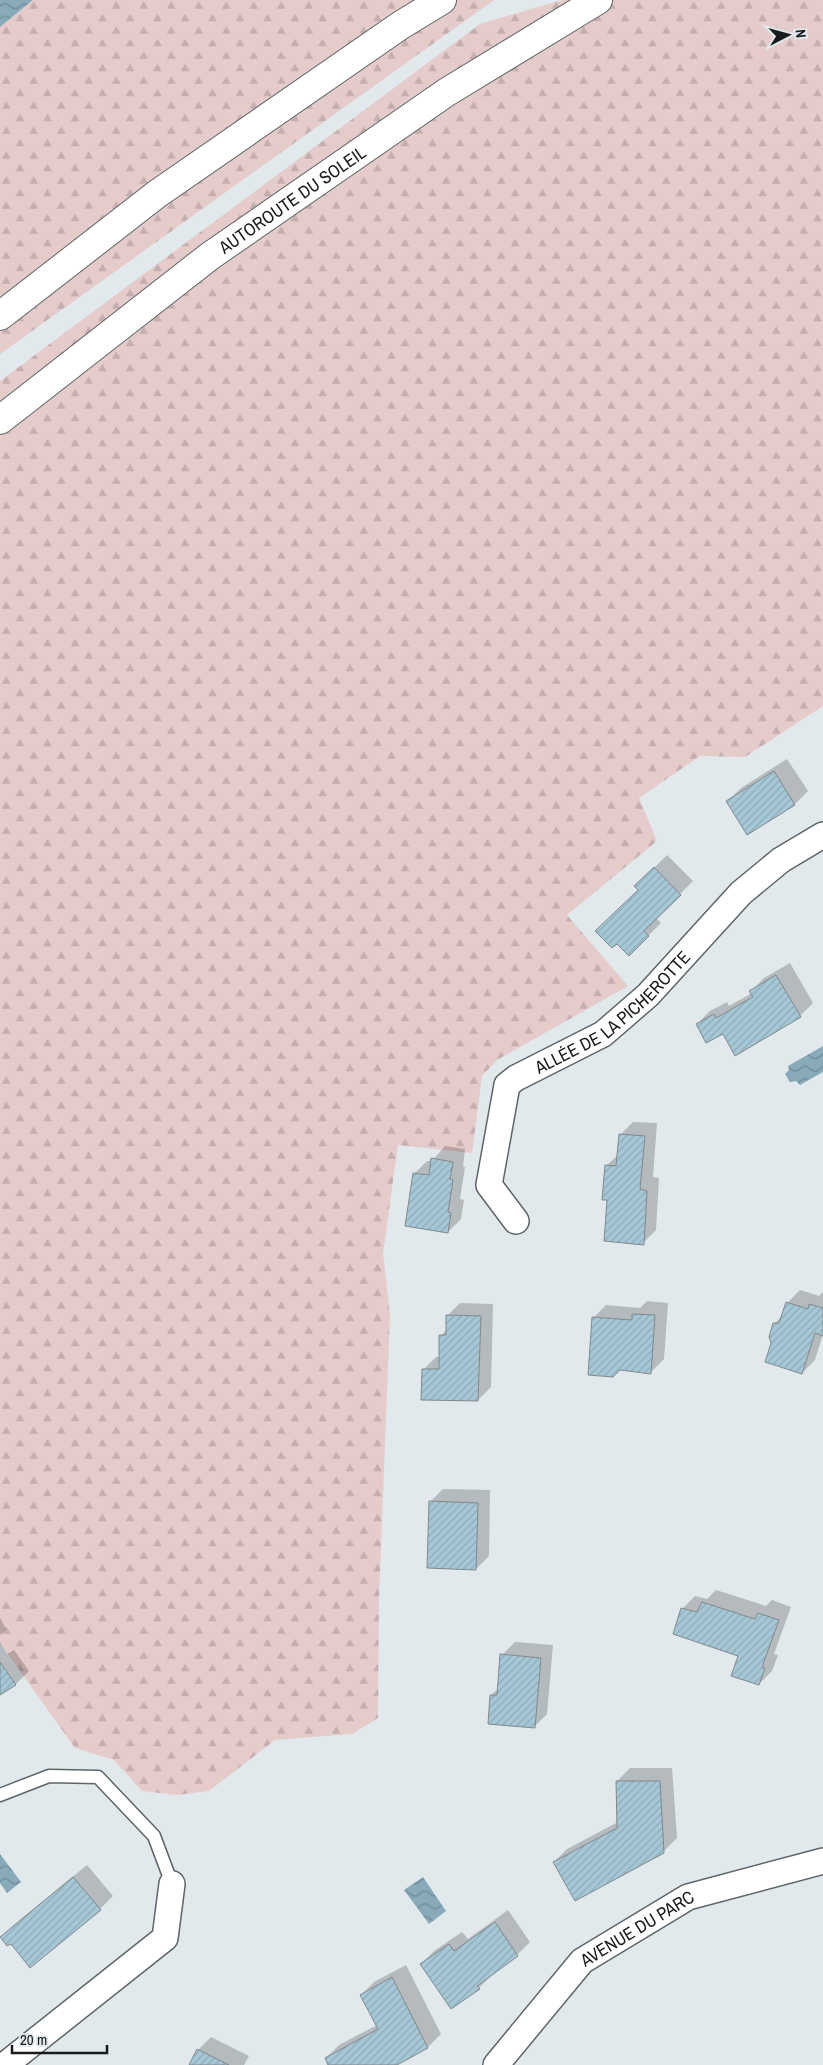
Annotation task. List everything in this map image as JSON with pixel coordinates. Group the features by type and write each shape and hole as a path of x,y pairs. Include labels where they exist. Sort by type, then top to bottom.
{"highway":[{"path":"0,316 157,194 400,25 442,0"},
{"name":"AUTOROUTE DU SOLEIL","path":"0,420 210,256 447,92 598,0"}],"street":[{"name":"ALLÉE DE LA PICHEROTTE","path":"516,1221 488,1184 507,1085 516,1078 604,1034 648,995 741,893 781,860 823,835"},
{"name":"AVENUE DU PARC","path":"496,2065 582,1961 688,1897 823,1861"},
{"path":"5,2065 165,1938 172,1884"}],"lane":[{"path":"0,1795 49,1776 98,1777 154,1836 172,1884"}],"green space":[{"path":"33,0 494,0 0,354 0,27"},
{"path":"562,0 823,0 823,706 745,757 700,756 639,798 657,841 567,915 628,986 497,1060 482,1076 472,1153 398,1145 383,1254 390,1314 379,1599 378,1718 352,1734 275,1740 209,1791 177,1795 142,1791 114,1760 75,1748 0,1643 0,381 480,24"}],"water":[{"path":"0,0 33,0 0,27"},
{"path":"823,1046 823,1072 800,1085 796,1081 790,1082 785,1074 789,1070 788,1066"},
{"path":"0,1854 21,1882 7,1893 0,1883"},
{"path":"423,1877 446,1911 429,1924 404,1890"}],"building":[{"path":"774,771 795,805 747,835 726,801"},
{"path":"654,867 681,895 644,931 649,936 629,956 617,944 612,948 595,931 638,890 634,886"},
{"path":"776,975 801,1017 735,1056 723,1034 706,1043 696,1024 714,1014 716,1018 753,997 749,991"},
{"path":"619,1134 645,1136 640,1189 647,1191 644,1245 604,1241 607,1200 602,1200 605,1165 616,1166"},
{"path":"431,1158 453,1162 450,1179 453,1180 448,1212 451,1213 448,1233 405,1226 413,1173 429,1175"},
{"path":"786,1302 808,1309 809,1304 823,1308 823,1336 815,1333 802,1374 765,1362 771,1343 769,1337 773,1323 779,1323"},
{"path":"632,1314 655,1315 651,1374 620,1370 613,1377 588,1375 592,1317 632,1320"},
{"path":"446,1315 481,1316 478,1401 421,1400 422,1369 439,1369 439,1335 446,1335"},
{"path":"429,1501 478,1503 476,1570 427,1568"},
{"path":"702,1602 755,1619 758,1613 779,1620 762,1667 765,1668 759,1685 731,1676 738,1656 673,1634 681,1608 697,1612"},
{"path":"500,1654 541,1658 535,1728 488,1724 490,1695 497,1695"},
{"path":"0,1662 16,1685 0,1695"},
{"path":"616,1781 660,1781 664,1853 575,1901 553,1862 617,1828"},
{"path":"73,1877 101,1910 30,1968 11,1944 7,1946 0,1937"},
{"path":"495,1922 518,1956 477,1986 480,1989 451,2009 420,1964 449,1944 454,1951"},
{"path":"392,1977 428,2048 397,2065 328,2065 325,2058 378,2029 360,1995"},
{"path":"197,2049 229,2065 189,2065"}]}
